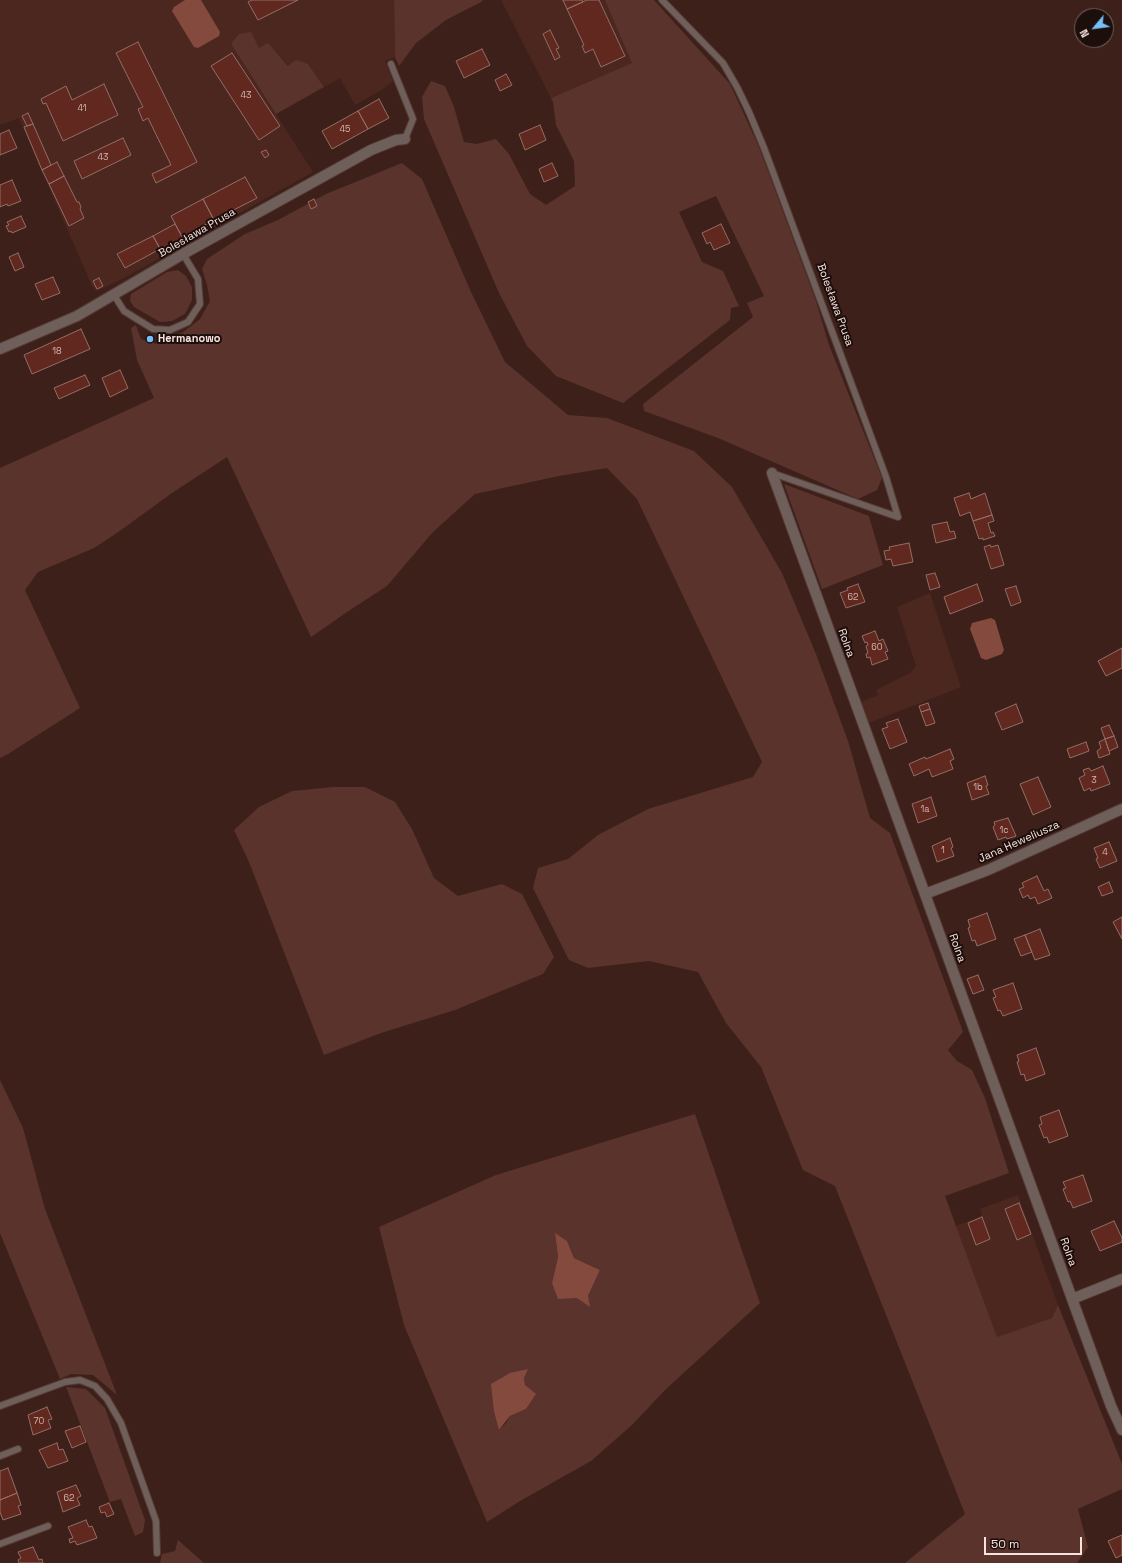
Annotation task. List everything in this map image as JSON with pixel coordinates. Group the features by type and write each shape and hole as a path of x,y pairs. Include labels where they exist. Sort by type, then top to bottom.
{"street":[{"name":"Bolesława Prusa","path":"0,349 77,316 183,254 371,150 396,140 405,139"},
{"name":"Rolna","path":"772,474 1111,1406 1122,1430"},
{"name":"Jana Heweliusza","path":"925,894 988,870 1122,809"},
{"path":"1072,1299 1122,1279"}],"lane":[{"name":"Bolesława Prusa","path":"662,0 723,63 749,112 764,148 886,477 898,517 772,474"},
{"path":"391,64 413,119 405,139"},
{"path":"114,295 124,311 153,329 170,330 188,322 200,304 198,279 183,254"},
{"path":"0,1406 65,1382 80,1380 95,1386 107,1399 121,1423 156,1521 156,1553"},
{"path":"0,1456 18,1449"},
{"path":"0,1544 48,1526"}],"shaded area":[{"path":"0,0 394,0 395,57 385,61 393,81 383,89 355,105 340,78 324,87 308,64 289,66 268,44 259,48 231,44 313,172 124,278 97,291 92,286 19,118 0,125"},
{"path":"185,0 201,0 220,32 219,36 198,48 194,47 172,11 174,7"},
{"path":"394,0 483,0 446,20 416,43 399,66 395,57"},
{"path":"501,0 647,0 684,41 551,98"},
{"path":"605,0 654,0 730,84 759,147 816,301 829,345 882,478 877,490 858,499 718,438 644,411 643,404 753,317 747,303 764,296 716,196 679,212 702,262 723,271 739,306 731,308 730,320 623,403 556,376 527,346 499,293 424,119 422,97 431,81 445,86 454,107 464,142 477,144 496,139 509,154 530,194 546,205 575,186 574,161 556,125 553,102 551,98 632,63"},
{"path":"251,32 259,48 268,43 288,66 296,60 308,64 324,87 276,114 231,44 239,34"},
{"path":"402,163 422,179 471,292 505,362 568,415 607,418 694,451 732,487 782,573 816,654 848,741 870,818 890,833 963,1032 948,1050 957,1061 972,1070 985,1098 1009,1173 945,1196 997,1337 1052,1318 1058,1305 1122,1464 1122,1489 1078,1509 1088,1547 1077,1563 905,1563 965,1514 835,1186 803,1170 761,1067 726,1023 698,972 649,961 588,968 569,960 533,888 538,868 568,859 598,835 648,809 753,777 762,762 637,499 607,468 559,476 475,494 433,532 387,586 311,637 227,457 172,493 94,548 38,572 25,590 80,708 0,758 0,468 154,398 137,360 131,328 136,325 141,339 156,344 166,337 182,333 200,319 210,301 202,269 207,259 245,234 278,220 326,194"},
{"path":"178,270 186,276 192,287 192,300 185,314 172,321 160,322 134,307 130,301 131,294 167,272"},
{"path":"784,484 869,516 883,565 822,589"},
{"path":"930,593 961,687 869,723 861,702 878,695 876,690 910,673 916,666 897,607"},
{"path":"991,618 995,620 1004,650 1002,654 986,660 981,658 970,629 972,623"},
{"path":"333,787 365,787 395,802 412,829 434,878 458,896 502,884 522,894 554,957 543,974 455,1010 381,1033 324,1055 249,862 234,830 259,807 292,791"},
{"path":"0,1080 23,1128 45,1209 117,1395 93,1375 71,1374 60,1379 0,1233"},
{"path":"695,1114 760,1303 665,1390 632,1425 591,1461 520,1501 487,1522 404,1325 379,1227 496,1175","holes":["555,1234 567,1241 574,1258 600,1270 588,1296 552,1283 558,1257","528,1369 524,1378 525,1385 535,1394 526,1409 510,1416 499,1430"]},
{"path":"1018,1195 1058,1305 1052,1318 997,1338 956,1226 982,1216 980,1209"},
{"path":"555,1233 567,1241 574,1258 600,1270 588,1296 590,1307 577,1298 558,1299 552,1283 558,1257"},
{"path":"528,1369 524,1378 525,1385 536,1394 526,1409 510,1416 499,1430 494,1411 491,1384 510,1373"},
{"path":"66,1387 86,1389 105,1408 145,1520 143,1532 135,1536 121,1499 110,1502"},
{"path":"178,1540 204,1563 160,1563 162,1554 175,1551"}],"building":[{"path":"252,0 298,0 258,20 248,2"},
{"path":"563,0 582,0 583,2 567,9"},
{"path":"587,0 599,0 625,56 601,67 593,49 585,53 582,46 584,45 567,9"},
{"path":"550,30 559,48 556,49 560,57 555,60 543,34"},
{"path":"138,42 197,162 156,183 152,174 171,165 148,118 143,121 138,109 143,107 116,53"},
{"path":"482,49 490,65 464,78 456,61"},
{"path":"232,53 280,126 259,140 211,66"},
{"path":"506,74 512,85 500,91 495,80"},
{"path":"104,84 118,115 63,141 46,103 43,104 41,99 66,86 72,100"},
{"path":"379,99 389,118 368,129 358,111"},
{"path":"358,111 368,129 332,149 322,131"},
{"path":"28,113 33,124 27,126 22,116"},
{"path":"33,124 51,165 42,170 24,127"},
{"path":"540,125 546,140 525,150 519,134"},
{"path":"9,130 17,148 0,155 0,134"},
{"path":"123,138 131,155 82,179 74,161"},
{"path":"266,150 269,155 265,158 261,152"},
{"path":"57,162 64,176 49,184 42,170"},
{"path":"552,163 558,176 544,182 539,169"},
{"path":"64,176 77,202 79,202 84,218 69,226 49,184"},
{"path":"245,177 257,198 214,220 203,199"},
{"path":"12,180 21,201 8,206 7,204 0,207 0,185"},
{"path":"203,199 214,220 182,237 171,216"},
{"path":"314,199 317,206 311,209 308,202"},
{"path":"21,216 26,227 12,233 11,231 9,232 6,226 9,225 7,222"},
{"path":"175,224 184,240 162,252 153,236"},
{"path":"721,224 730,243 714,250 710,242 707,244 702,233"},
{"path":"153,236 160,249 125,268 117,254"},
{"path":"18,253 24,267 15,271 9,257"},
{"path":"53,277 60,293 42,300 35,284"},
{"path":"99,278 103,286 97,289 93,281"},
{"path":"81,329 90,349 32,374 24,355"},
{"path":"120,370 128,388 110,397 102,378"},
{"path":"85,375 90,385 59,399 54,388"},
{"path":"969,493 971,499 985,493 992,515 973,521 970,512 960,516 954,498"},
{"path":"992,515 994,521 988,523 991,533 993,532 995,536 983,540 983,538 979,539 973,521"},
{"path":"947,522 950,532 954,531 956,538 936,543 932,525"},
{"path":"909,543 913,562 893,566 891,559 886,560 884,551 890,550 889,547"},
{"path":"990,545 991,547 998,545 1004,565 991,569 984,547"},
{"path":"935,573 940,587 930,590 926,575"},
{"path":"858,584 865,602 846,608 840,593 848,590 847,588"},
{"path":"977,584 983,601 950,614 944,597"},
{"path":"1016,586 1021,602 1011,606 1005,589"},
{"path":"875,631 879,641 883,639 888,651 885,652 888,659 872,665 870,657 867,658 866,654 868,653 866,646 868,645 867,642 865,643 862,636"},
{"path":"1122,648 1122,668 1106,676 1098,661"},
{"path":"928,703 930,709 921,712 919,706"},
{"path":"1016,704 1023,722 1002,730 995,713"},
{"path":"930,709 935,723 926,726 921,712"},
{"path":"898,719 907,742 890,749 882,729 888,727 886,723"},
{"path":"1109,725 1114,736 1105,739 1101,728"},
{"path":"1114,736 1118,747 1109,751 1105,739"},
{"path":"1105,739 1110,754 1099,758 1097,751 1101,748 1099,742"},
{"path":"1086,742 1089,751 1070,758 1067,749"},
{"path":"950,749 954,759 950,761 953,769 932,777 929,769 914,776 909,764"},
{"path":"1103,766 1110,784 1091,791 1090,788 1084,791 1079,778 1085,775 1083,770 1089,768 1091,771"},
{"path":"985,776 989,794 972,800 967,783"},
{"path":"1038,777 1051,807 1033,815 1020,784"},
{"path":"931,797 937,816 918,823 912,804"},
{"path":"1008,818 1016,836 998,840 993,827 995,825 994,822"},
{"path":"950,838 954,856 937,862 932,846"},
{"path":"1109,842 1117,861 1100,868 1096,859 1098,858 1094,848"},
{"path":"1037,876 1044,891 1048,889 1052,898 1038,904 1035,897 1030,899 1028,895 1023,898 1019,889 1024,887 1022,883"},
{"path":"1109,882 1113,892 1102,896 1098,887"},
{"path":"987,913 996,939 977,946 975,940 972,941 968,928 970,927 968,920"},
{"path":"1122,917 1122,939 1113,922"},
{"path":"1040,929 1050,955 1035,960 1025,935"},
{"path":"1025,935 1032,952 1021,956 1014,939"},
{"path":"978,975 984,990 973,994 967,979"},
{"path":"1013,983 1022,1009 1003,1016 1000,1010 998,1011 993,998 996,997 993,990"},
{"path":"1036,1048 1045,1074 1026,1081 1024,1074 1021,1075 1017,1062 1019,1061 1017,1055"},
{"path":"1059,1110 1068,1136 1049,1143 1047,1137 1044,1138 1039,1125 1042,1124 1040,1117"},
{"path":"1083,1175 1092,1201 1073,1208 1070,1201 1068,1202 1063,1189 1066,1188 1063,1182"},
{"path":"1019,1203 1031,1234 1017,1240 1005,1209"},
{"path":"982,1217 990,1239 976,1245 968,1223"},
{"path":"1114,1221 1122,1238 1122,1242 1100,1251 1091,1231"},
{"path":"47,1407 52,1419 48,1420 51,1428 33,1435 28,1415"},
{"path":"80,1426 86,1442 72,1448 65,1431"},
{"path":"57,1443 59,1450 63,1449 68,1461 48,1468 39,1450"},
{"path":"8,1468 17,1493 0,1500 0,1471"},
{"path":"76,1485 81,1496 77,1498 80,1505 63,1512 57,1492"},
{"path":"17,1493 21,1505 18,1506 21,1514 3,1520 0,1512 0,1500"},
{"path":"109,1503 114,1514 107,1517 105,1512 101,1513 99,1507"},
{"path":"86,1520 89,1527 92,1526 97,1538 77,1545 75,1541 70,1543 69,1539 73,1538 68,1527"},
{"path":"1122,1535 1122,1555 1116,1558 1108,1541"},
{"path":"33,1547 39,1560 42,1559 43,1563 19,1563 18,1560 21,1558 18,1552"}],"place":[{"name":"Hermanowo","path":"150,339"}]}
